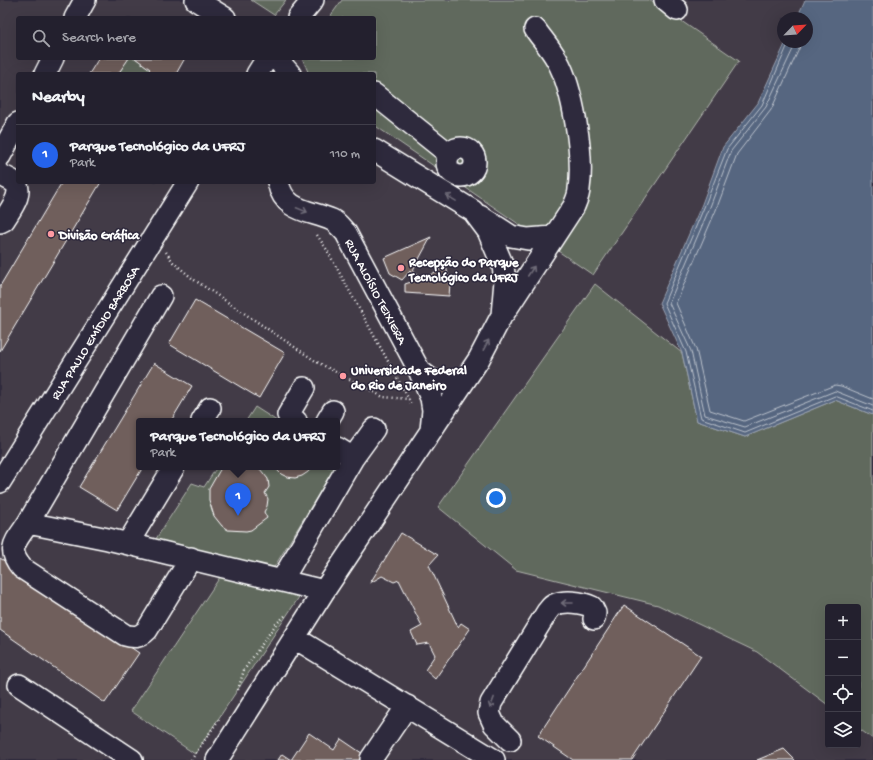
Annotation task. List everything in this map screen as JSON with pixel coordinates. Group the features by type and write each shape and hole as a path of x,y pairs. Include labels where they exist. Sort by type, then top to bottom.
{"street":[{"path":"76,16 85,0"},
{"path":"196,0 222,16"},
{"path":"300,16 313,0"},
{"path":"217,760 324,591 430,430 479,359 502,315 574,206 579,189 580,157 568,87 557,60 535,29"},
{"path":"46,72 53,60"},
{"path":"258,72 266,60"},
{"path":"276,60 283,72"},
{"path":"277,60 288,72"},
{"path":"376,96 449,154"},
{"path":"0,156 16,127"},
{"path":"376,151 511,236 528,239 553,237"},
{"path":"0,174 14,183 18,188 18,194 4,220 0,222"},
{"name":"RUA PAULO EMÍDIO BARBOSA","path":"0,482 187,184"},
{"name":"RUA ALOÍSIO TEIXIERA","path":"279,184 285,199 296,208 331,220 338,224 346,233 419,370 429,379 439,384 452,384 466,378"},
{"path":"473,211 488,231 503,266 505,281 502,315"},
{"path":"161,296 13,548 13,553 22,568 125,635 133,637 141,636 147,630 191,558"},
{"path":"419,370 431,398 433,410 430,430"},
{"path":"292,418 288,415 304,388"},
{"path":"340,463 345,453 374,429"},
{"path":"128,543 172,470"},
{"path":"282,580 337,470"},
{"path":"28,522 128,543 324,591"},
{"path":"510,740 494,724 489,713 491,703 547,612 553,605 561,603 585,603 592,607 595,613 594,619"},
{"path":"295,638 494,760"},
{"path":"19,685 132,760"},
{"path":"371,759 407,706"},
{"path":"467,744 480,760"}],"path":[{"path":"314,232 320,238 327,250 409,399 413,410"},
{"path":"154,236 173,262 193,279 317,362 383,397 409,399"},
{"path":"238,691 244,670 276,624 287,614"},
{"path":"191,760 223,714"}],"shaded area":[{"name":"Universidade Federal do Rio de Janeiro","path":"0,0 805,0 800,12 777,12 777,48 783,48 758,103 723,147 702,204 659,303 682,353 745,437 835,400 873,415 873,760 0,760"}],"green space":[{"path":"251,0 286,0 274,15"},
{"path":"342,0 651,0 739,61 593,275 376,126 376,72 308,72 303,60 376,60 376,16 330,16"},
{"path":"128,60 138,60 150,69 148,72 119,72"},
{"path":"595,284 682,353 697,421 745,437 835,400 873,415 873,739 861,730 861,604 825,604 825,703 757,652 658,605 516,570 438,507"},
{"path":"255,407 272,418 248,418"},
{"path":"215,470 333,470 270,574 152,545 192,483 204,487"},
{"path":"222,574 303,591 195,754 131,711"}],"water":[{"path":"805,0 873,0 873,415 835,400 745,437 697,421 682,353 659,303 702,204 723,147 758,103 783,48 813,48 813,12 800,12"}],"building":[{"path":"98,60 128,60 119,72 90,72"},
{"path":"138,60 184,60 177,72 148,72 150,69"},
{"name":"Divisão Gráfica","path":"61,184 100,184 0,351 0,286"},
{"name":"Recepção do Parque Tecnológico da UFRJ","path":"431,237 413,270 421,280 446,266 450,284 449,296 405,293 405,284 417,280 410,271 402,280 390,273 384,258"},
{"path":"195,300 285,353 259,398 169,344"},
{"path":"154,363 192,386 173,418 136,418 136,470 141,470 117,510 79,487"},
{"path":"220,470 261,470 268,479 269,487 265,493 268,499 264,512 267,518 251,530 228,530 222,526 214,516 209,500 209,489"},
{"path":"277,470 310,470 302,476 295,478 287,477"},
{"path":"401,533 438,555 429,565 458,627 461,623 470,629 435,679 425,670 435,655 429,643 417,645 411,632 422,626 399,580 394,582 382,576 370,583"},
{"path":"0,558 139,653 105,703 0,630"},
{"path":"624,605 701,656 632,760 573,760 538,736"},
{"path":"309,733 334,750 341,739 372,760 291,760"},
{"path":"784,749 795,760 757,760"},
{"path":"282,754 291,760 278,760"}],"place":[{"name":"Divisão Gráfica","path":"51,234"},
{"name":"Recepção do Parque Tecnológico da UFRJ","path":"401,268"},
{"name":"Universidade Federal do Rio de Janeiro","path":"343,376"},
{"name":"Parque Tecnológico da UFRJ","path":"238,516"}]}
